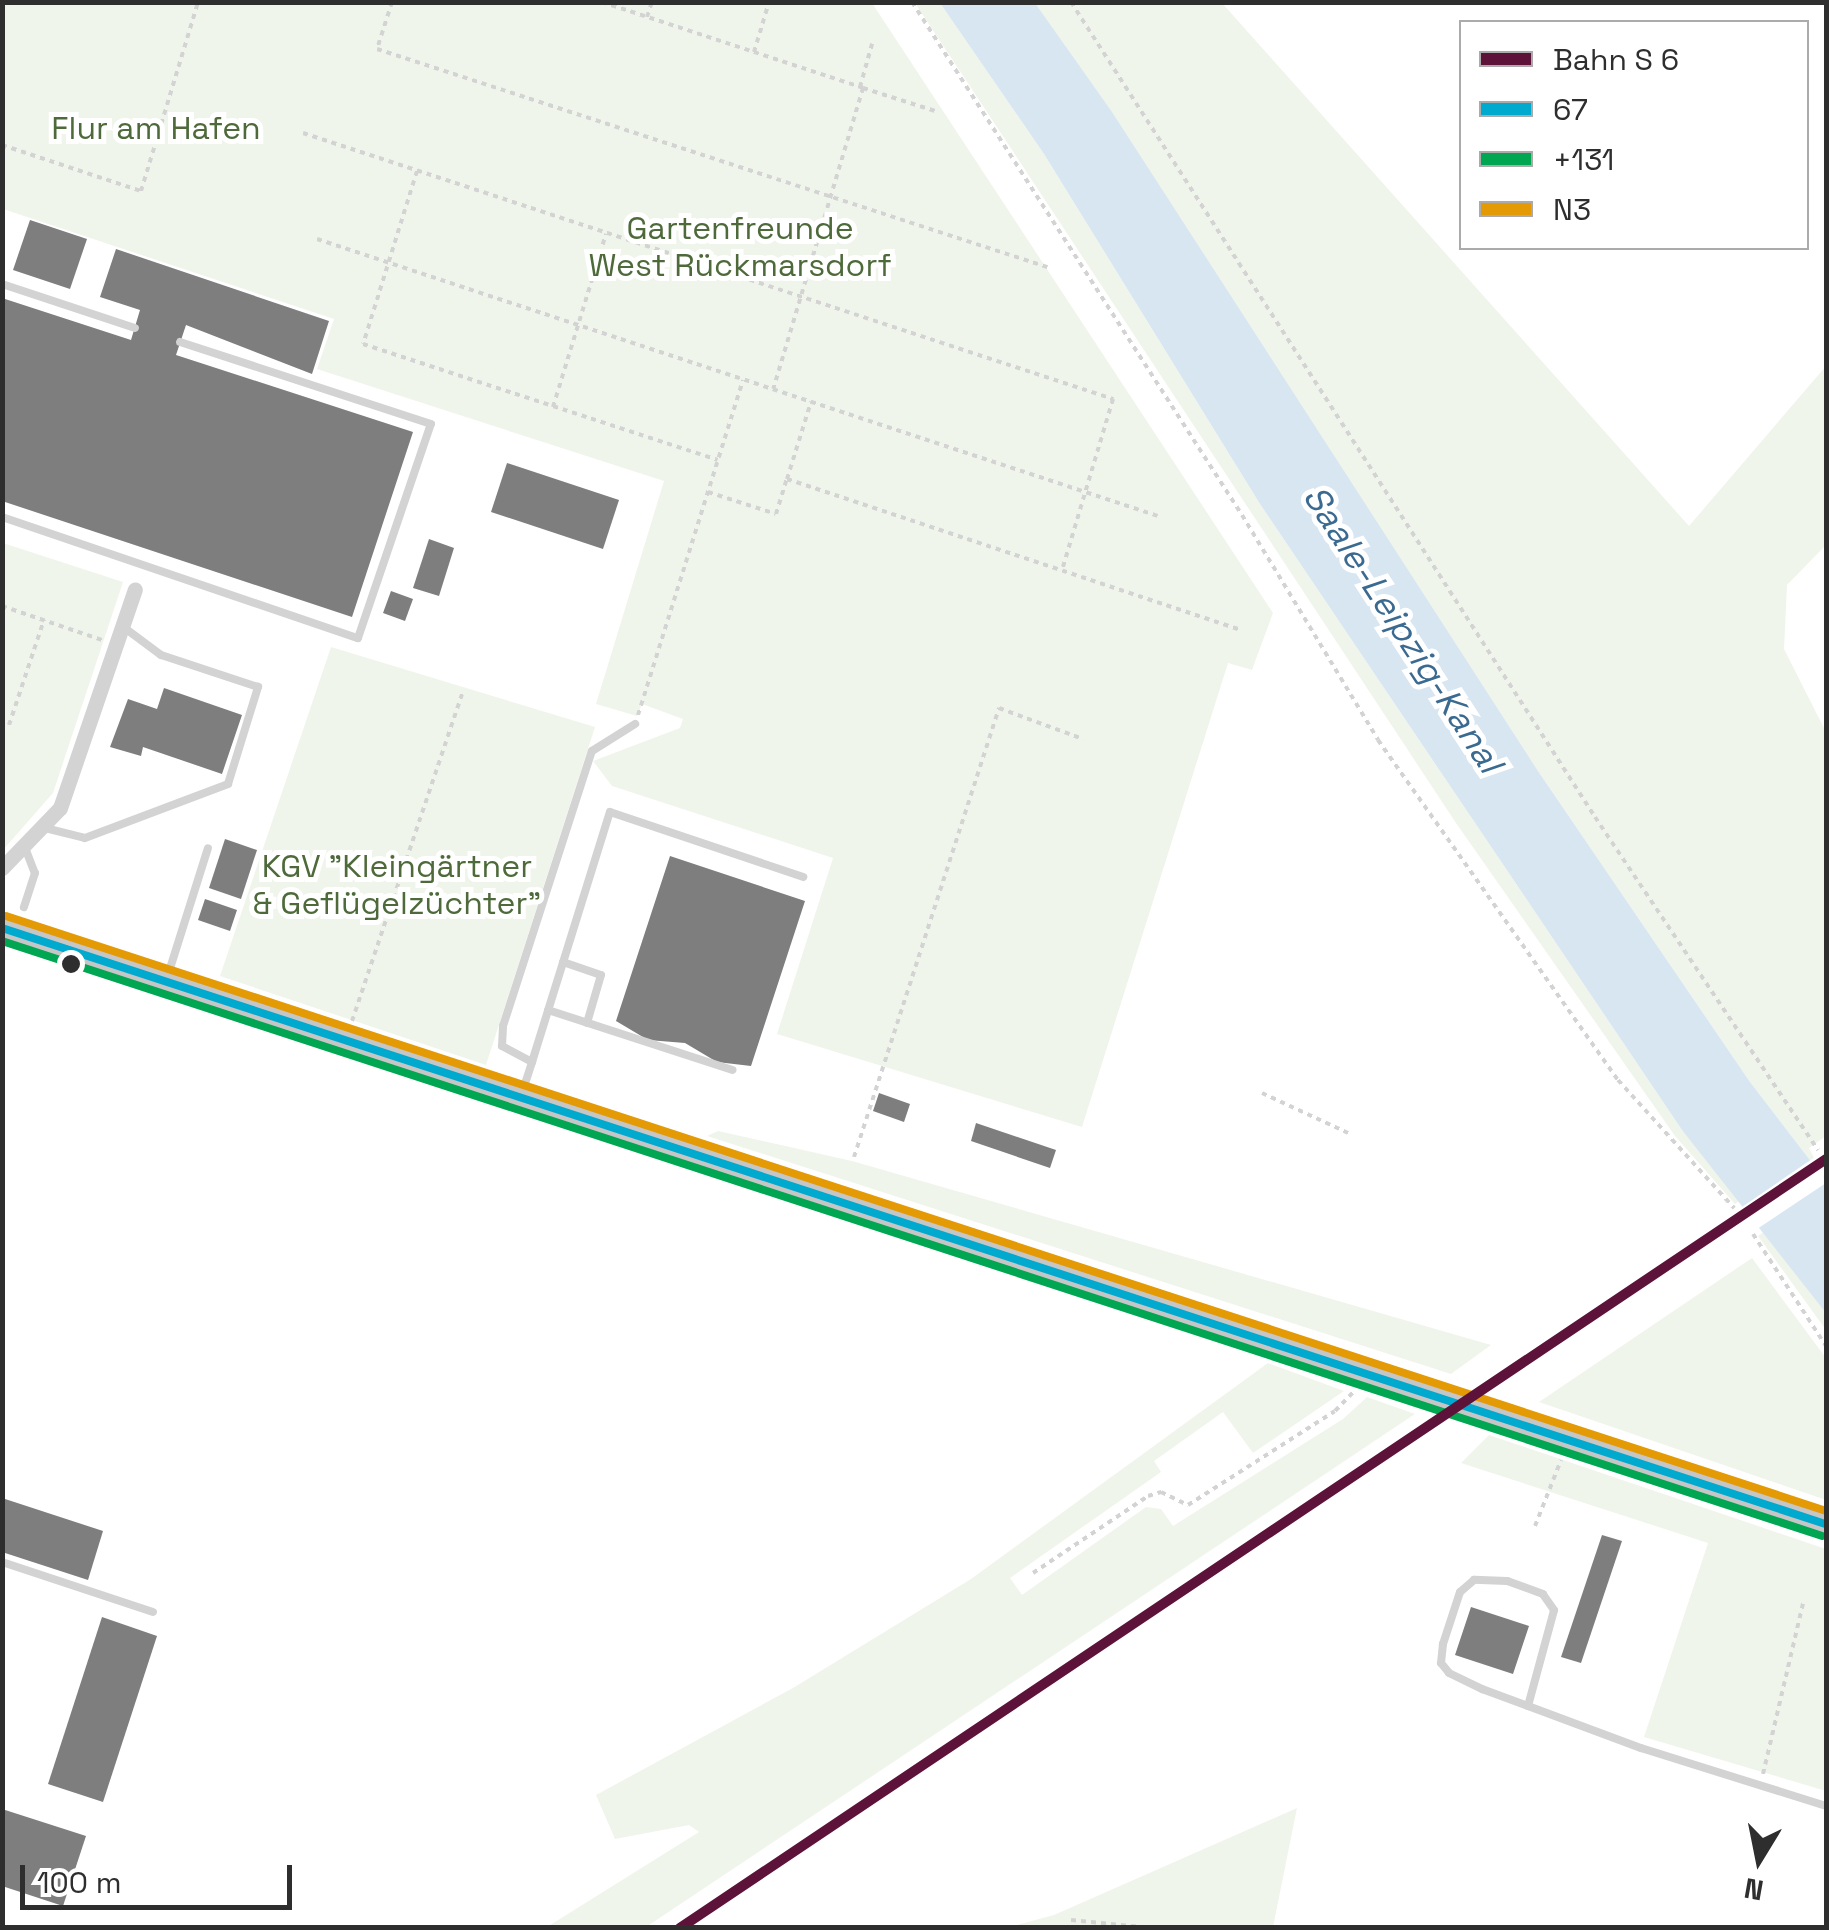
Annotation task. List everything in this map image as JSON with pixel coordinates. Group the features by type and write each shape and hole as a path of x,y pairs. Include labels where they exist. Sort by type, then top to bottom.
{"main road":[{"path":"2,928 1826,1524"}],"street":[{"path":"2,868 60,808 135,589"}],"lane":[{"path":"2,284 135,328"},
{"path":"2,517 358,638 432,424 180,342"},
{"path":"42,827 85,838 228,784 258,687 161,655 122,626"},
{"path":"532,1062 502,1046 503,1026 592,750 636,724"},
{"path":"521,1097 610,812 803,876"},
{"path":"24,845 35,873 24,906"},
{"path":"166,982 208,848"},
{"path":"563,962 602,975 587,1023"},
{"path":"548,1010 734,1070"},
{"path":"2,1562 154,1612"},
{"path":"1528,1706 1554,1610 1544,1594 1507,1581 1474,1580 1460,1592 1441,1662 1449,1673 1528,1706 1760,1788 1826,1806"}],"path":[{"path":"2,145 141,191 198,2"},
{"path":"392,2 377,49 1047,267"},
{"path":"602,2 938,112"},
{"path":"648,17 652,2"},
{"path":"754,52 770,2"},
{"path":"912,2 1242,514 1378,740 1618,1080 1734,1208"},
{"path":"1072,2 1595,817 1818,1150"},
{"path":"773,388 872,44"},
{"path":"303,134 1112,399 1062,570"},
{"path":"417,171 363,344 718,460"},
{"path":"554,406 606,233"},
{"path":"317,240 1158,516"},
{"path":"636,724 744,379"},
{"path":"708,492 776,514 812,402"},
{"path":"787,479 1239,628"},
{"path":"2,606 116,645"},
{"path":"9,724 44,620"},
{"path":"346,1040 463,692"},
{"path":"854,1156 999,708 1084,739"},
{"path":"1262,1093 1348,1133"},
{"path":"1753,1234 1826,1346"},
{"path":"1033,1572 1148,1496 1161,1492 1176,1505 1188,1505 1335,1411 1364,1373"},
{"path":"1535,1526 1563,1456"},
{"path":"1760,1788 1804,1603"},
{"path":"1072,1920 1152,1928"}],"green space":[{"name":"Gartenfreunde West Rückmarsdorf","path":"3,2 872,3 1273,613 1252,670 1228,663 1082,1127 777,1034 833,858 612,786 593,761 680,728 683,719 642,704 637,716 596,704 664,481 317,369 334,319 3,209"},
{"path":"915,3 940,3 1044,154 1260,504 1682,1130 1742,1199 1735,1204 1675,1136 1456,823"},
{"path":"1035,3 1222,3 1689,526 1826,366 1826,545 1787,585 1784,649 1826,732 1826,1136 1809,1148 1826,1181 1750,1082 1538,771"},
{"path":"3,543 123,582 53,793 3,850"},
{"name":"KGV \"Kleingärtner & Geflügelzüchter\"","path":"331,647 595,727 486,1065 220,976"},
{"path":"718,1131 852,1161 1491,1345 1451,1374 707,1136"},
{"path":"1765,1231 1826,1313 1826,1330 1758,1236"},
{"path":"1752,1258 1826,1358 1826,1500 1539,1402"},
{"path":"1268,1363 1344,1391 1253,1453 1223,1412 1154,1461 1161,1472 1010,1578 1022,1595 1146,1507 1161,1509 1173,1526 1343,1419 1367,1397 1415,1414 646,1927 547,1927 699,1832 689,1825 615,1839 596,1795 793,1688 971,1579"},
{"path":"1489,1435 1826,1549 1826,1791 1644,1737 1708,1543 1461,1463"},
{"path":"1297,1808 1273,1927 1009,1927 1054,1915"}],"water":[{"name":"Saale-Leipzig-Kanal","path":"940,3 1035,3 1112,112 1538,771 1750,1082 1826,1181 1826,1313 1682,1130 1260,504 1044,154"}],"pier":[{"path":"1815,1157 1826,1183 1757,1229 1742,1207"}],"building":[{"path":"30,220 87,239 70,289 13,270"},
{"path":"116,249 329,321 312,374 186,325 176,355 413,432 352,617 2,501 2,298 131,340 140,310 100,297"},
{"path":"507,463 619,500 603,549 491,512"},
{"path":"429,539 454,548 439,596 413,588"},
{"path":"391,591 413,599 405,621 383,613"},
{"path":"164,688 242,715 222,774 143,747 141,756 110,747 128,699 157,709"},
{"path":"225,839 257,850 241,899 209,888"},
{"path":"670,856 805,901 751,1066 717,1062 685,1043 648,1040 616,1021"},
{"path":"205,899 237,910 230,931 198,920"},
{"path":"879,1093 910,1104 904,1122 873,1111"},
{"path":"976,1123 1056,1150 1050,1168 971,1141"},
{"path":"2,1498 103,1531 88,1580 2,1552"},
{"path":"1602,1535 1622,1541 1581,1663 1561,1657"},
{"path":"1471,1607 1529,1626 1513,1674 1455,1655"},
{"path":"102,1617 157,1636 103,1802 48,1784"},
{"path":"2,1809 86,1836 63,1906 2,1886"}],"transit line":[{"name":"N3","path":"6,916 1826,1511"},
{"name":"67","path":"2,928 1826,1524"},
{"name":"+131","path":"2,941 1822,1536"},
{"path":"680,1928 1826,1159"}],"park label":[{"name":"Flur am Hafen","path":"156,128"}]}
